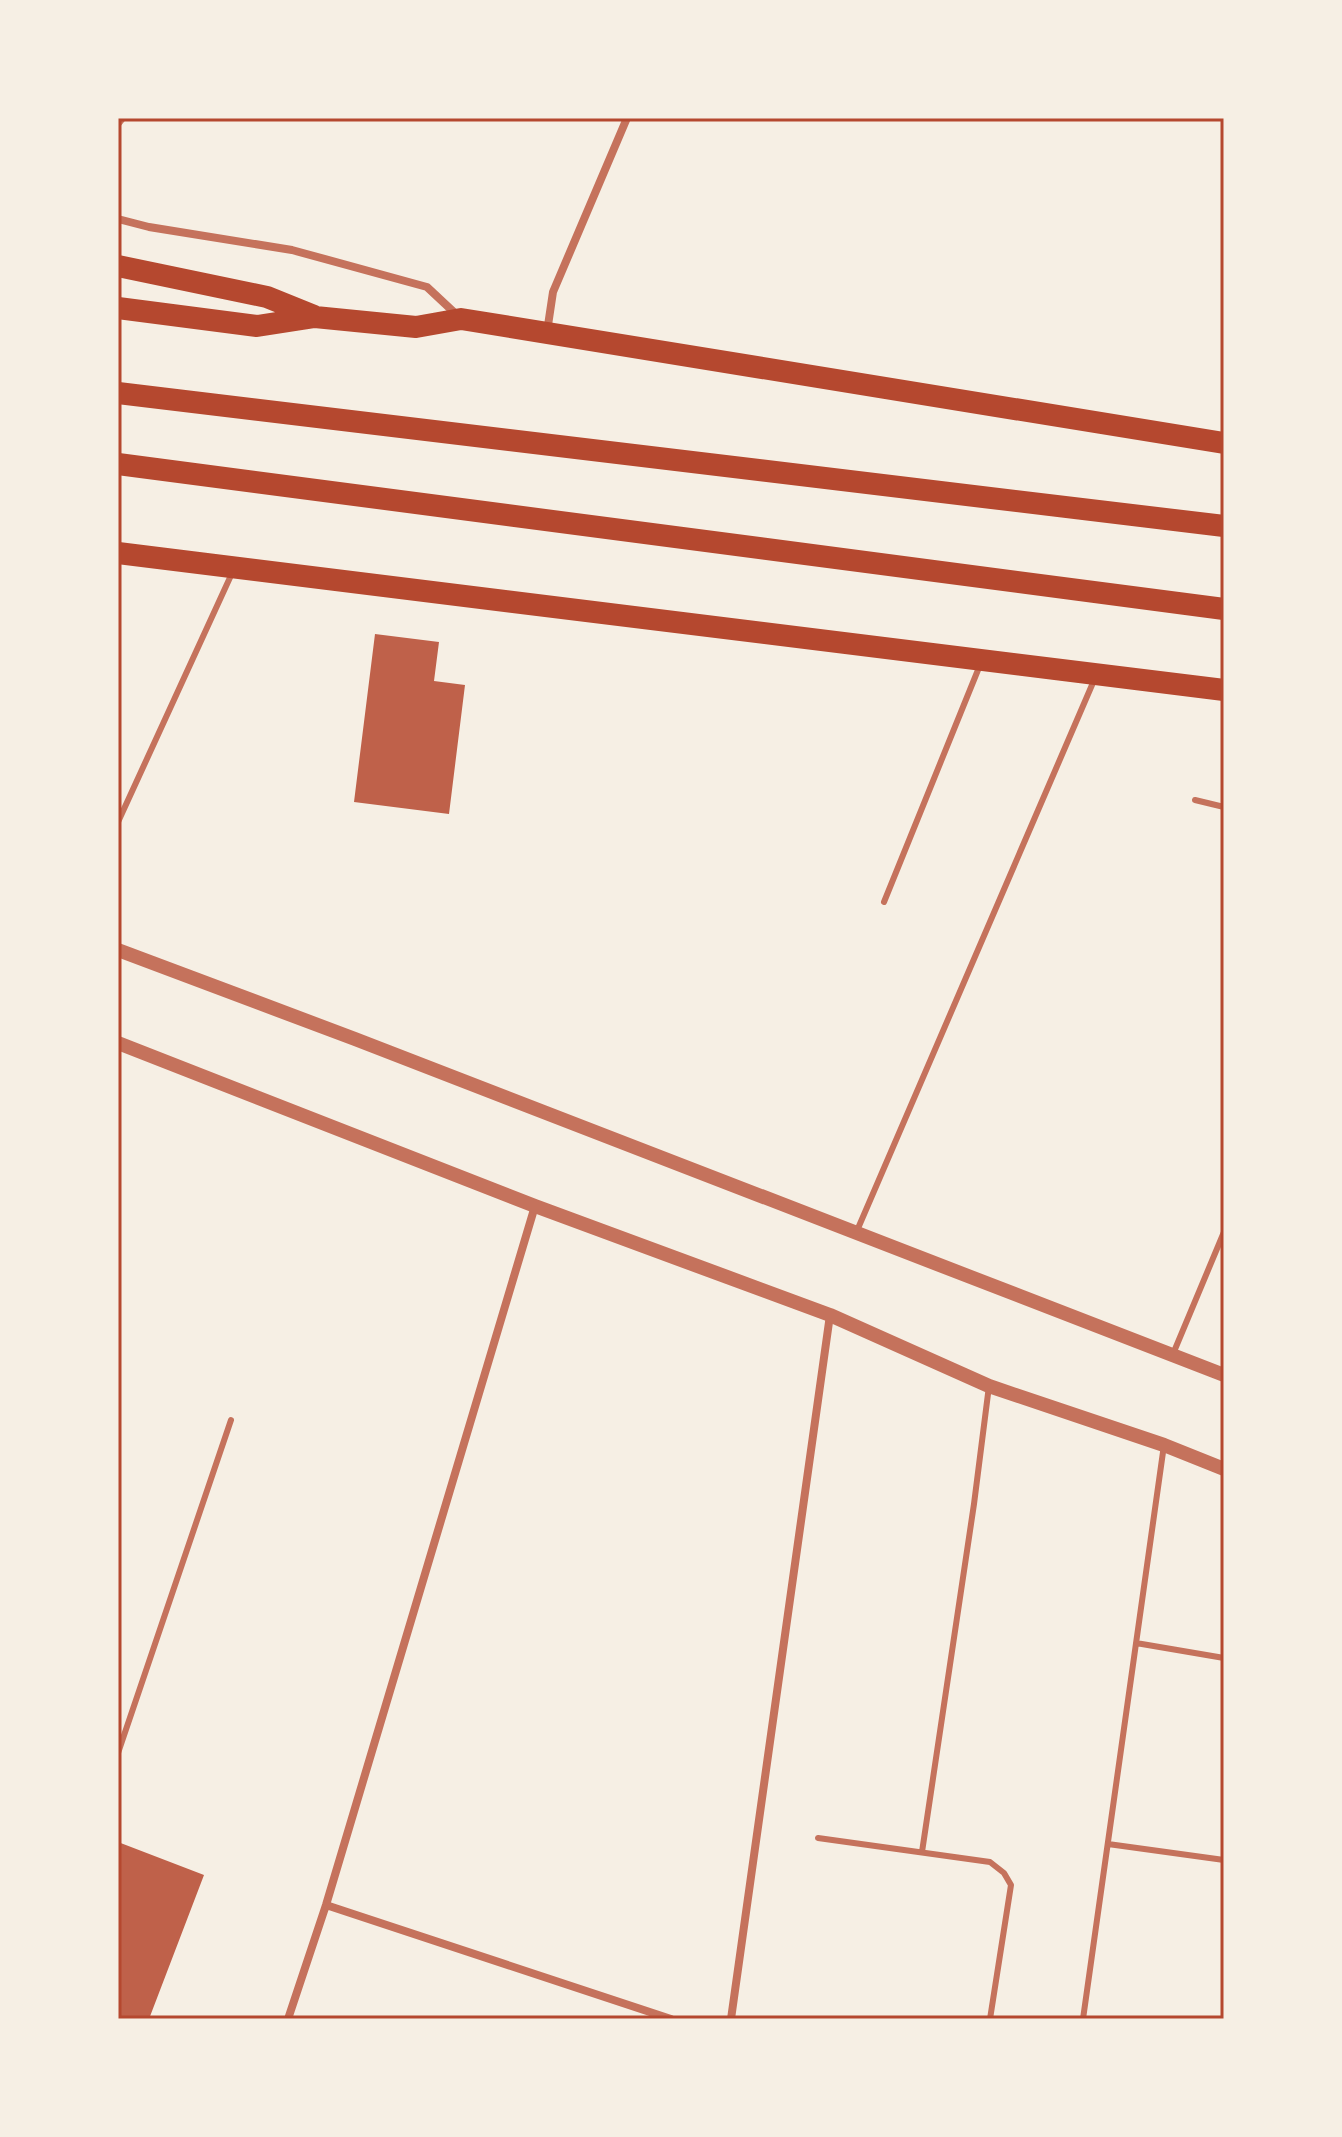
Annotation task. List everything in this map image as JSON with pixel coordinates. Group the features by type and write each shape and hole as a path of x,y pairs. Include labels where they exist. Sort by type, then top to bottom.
{"highway":[{"path":"118,266 267,297 315,317"},
{"path":"118,308 257,326 315,317 416,327 461,319 1224,442"},
{"path":"118,393 1224,526"},
{"path":"118,464 1224,609"},
{"path":"118,553 1224,690"}],"street":[{"path":"118,123 122,118"},
{"path":"547,333 553,292 627,118"},
{"path":"118,219 149,227 292,250 427,287 461,319"},
{"path":"118,950 1224,1375"},
{"path":"118,1043 535,1206 830,1315 989,1386 1164,1445 1224,1469"},
{"path":"288,2019 326,1905 535,1206"},
{"path":"731,2019 830,1315"},
{"path":"326,1905 671,2019"}],"lane":[{"path":"118,822 234,567"},
{"path":"884,902 982,661"},
{"path":"856,1233 1097,675"},
{"path":"1195,800 1224,807"},
{"path":"1173,1354 1224,1232"},
{"path":"922,1852 989,1386"},
{"path":"118,1753 231,1420"},
{"path":"1083,2019 1164,1445"},
{"path":"1136,1643 1224,1658"},
{"path":"818,1838 990,1862 1004,1873 1011,1885 990,2019"},
{"path":"1108,1844 1224,1860"}],"building":[{"path":"375,634 439,642 434,681 465,685 449,814 354,802"},
{"path":"118,1842 204,1875 149,2019 118,2019"}]}
